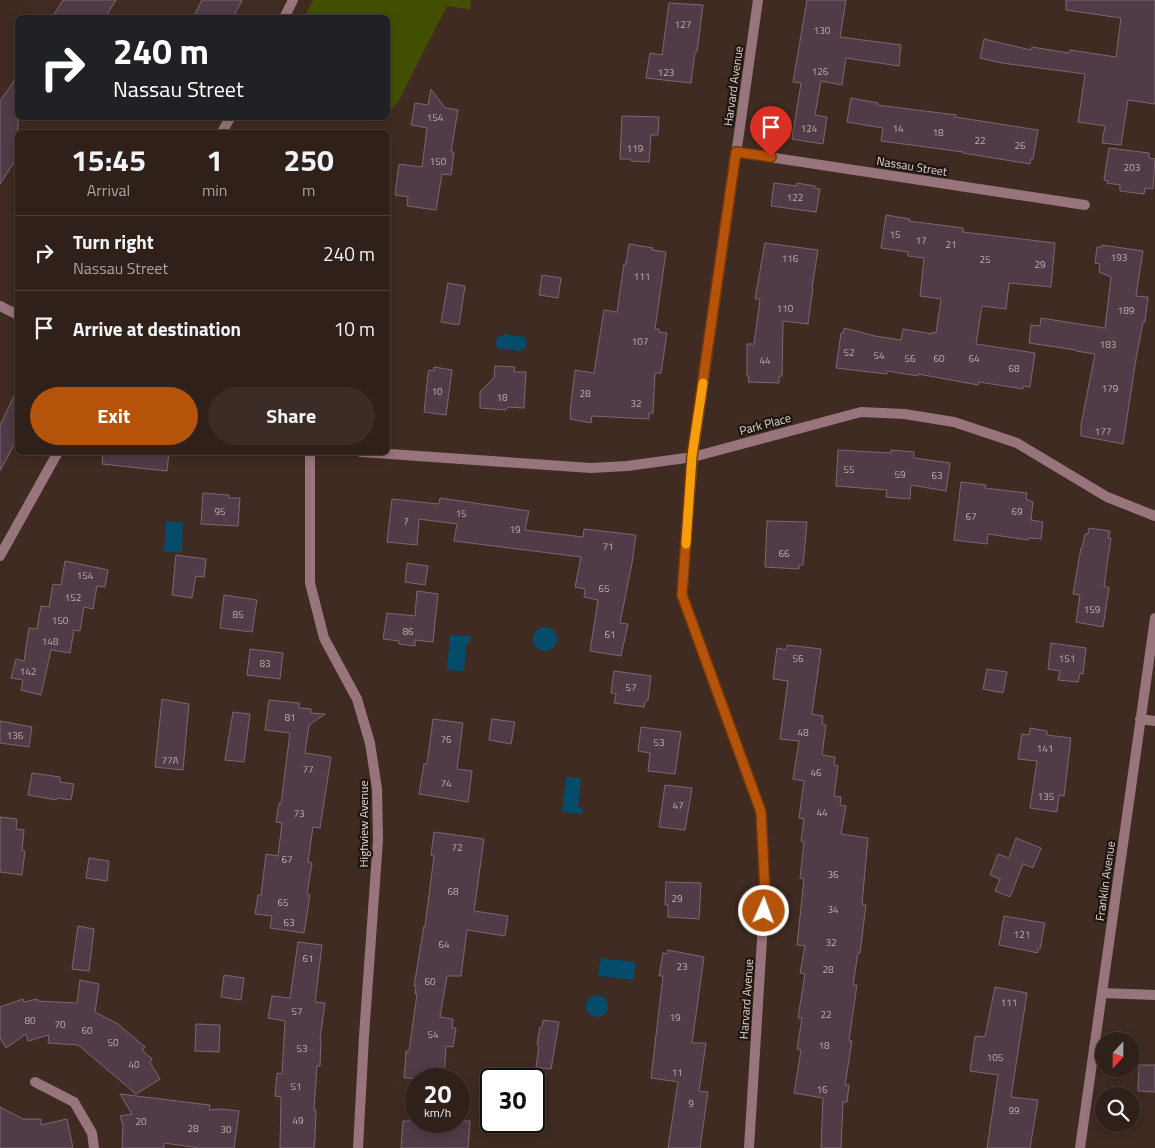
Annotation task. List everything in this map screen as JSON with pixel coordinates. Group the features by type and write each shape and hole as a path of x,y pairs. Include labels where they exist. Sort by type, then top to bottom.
{"street":[{"path":"286,15 293,0"},
{"name":"Harvard Avenue","path":"749,1148 765,891 761,812 682,595 692,456 758,0"},
{"name":"Nassau Street","path":"736,152 1085,205"},
{"path":"0,306 15,314"},
{"name":"Park Place","path":"390,454 592,468 627,466 692,456 861,412 904,414 954,422 1017,444 1107,497 1155,516"},
{"path":"0,556 56,455"},
{"name":"Highview Avenue","path":"310,455 310,583 324,638 357,700 370,743 377,789 378,840 358,1148"},
{"name":"Franklin Avenue","path":"1080,1148 1155,618"},
{"path":"1140,719 1155,721"},
{"path":"1102,994 1155,995"},
{"path":"35,1082 74,1102 92,1133 94,1148"}],"green space":[{"path":"313,0 471,0 470,10 447,6 398,102 390,111 390,15 305,15"}],"water":[{"path":"504,334 522,336 527,340 526,347 521,351 499,349 496,345 496,340"},
{"path":"166,521 183,522 182,552 164,552"},
{"path":"545,627 553,631 557,639 553,647 545,651 537,647 533,639 537,631"},
{"path":"450,635 471,636 470,643 466,643 464,671 447,670"},
{"path":"566,777 581,778 578,808 583,808 582,814 562,812"},
{"path":"601,958 636,962 633,980 598,976"},
{"path":"593,995 601,995 608,1002 608,1010 601,1017 593,1017 586,1010 586,1002"}],"building":[{"path":"63,0 116,0 107,15 54,15"},
{"path":"202,0 242,0 234,15 194,15"},
{"path":"807,0 846,0 840,37 901,45 899,66 846,58 842,85 821,81 815,115 827,117 823,144 792,139 801,83 793,82"},
{"path":"1066,0 1155,0 1155,104 1128,100 1121,145 1102,143 1105,126 1078,122 1085,74 1002,63 980,58 984,39 1031,50 1032,47 1069,53 1070,50 1116,57 1121,18 1066,10"},
{"path":"669,3 703,5 691,83 646,78 650,53 662,55"},
{"path":"15,79 15,120 18,120 18,130 15,130 15,161 0,184 0,101"},
{"path":"431,89 445,108 458,110 451,152 454,152 451,175 442,174 436,210 407,206 408,197 395,195 399,164 422,167 427,128 411,125 415,103 428,105"},
{"path":"851,98 878,103 877,105 956,115 955,117 1038,130 1033,159 1031,159 1030,164 963,152 881,141 883,128 847,122"},
{"path":"622,116 659,117 658,135 651,135 649,162 620,159"},
{"path":"1109,148 1149,153 1149,158 1155,159 1153,189 1145,188 1144,194 1120,191 1120,185 1107,183 1108,181 1104,180"},
{"path":"774,183 797,186 797,183 815,186 814,188 820,189 816,212 771,206"},
{"path":"886,215 910,219 909,221 963,228 963,232 1055,243 1051,287 1009,283 1006,309 982,306 976,344 1035,353 1030,387 1023,386 1023,389 979,382 978,385 918,374 918,376 887,371 887,374 836,368 841,333 843,333 844,328 901,340 903,329 936,333 941,299 920,296 924,258 908,256 908,252 881,248"},
{"path":"765,243 818,250 808,324 783,321 782,376 779,376 779,383 748,382 749,376 747,376 747,344 754,344 760,299 755,299"},
{"path":"629,244 666,252 655,329 659,329 659,332 667,333 661,373 655,373 653,413 649,413 649,419 592,416 591,423 570,419 575,370 594,373 604,310 617,312"},
{"path":"1102,245 1143,251 1136,296 1148,297 1123,444 1081,436 1081,425 1095,354 1029,343 1031,325 1040,326 1041,318 1105,328 1111,277 1099,272 1100,264 1095,263 1097,247 1102,247"},
{"path":"542,275 561,278 558,298 539,295"},
{"path":"448,283 465,286 459,325 441,322"},
{"path":"495,366 515,367 514,372 526,372 524,408 508,407 506,410 480,408 480,392 494,378"},
{"path":"434,367 452,370 446,415 424,412 428,374 429,370 434,371"},
{"path":"15,394 15,443 0,471 0,425"},
{"path":"838,450 891,453 891,450 914,452 914,458 950,463 946,491 911,485 910,499 886,497 887,490 836,486"},
{"path":"103,455 169,455 167,471 102,464"},
{"path":"961,482 986,485 985,488 1027,493 1026,499 1033,502 1031,520 1043,522 1041,539 1029,538 1028,540 988,534 987,544 954,540"},
{"path":"203,493 240,498 238,526 201,524"},
{"path":"440,498 529,511 525,530 583,537 584,529 636,535 620,623 628,624 621,656 590,651 598,600 584,597 585,589 575,587 581,557 454,541 457,524 419,519 417,545 387,542 392,499 439,504"},
{"path":"767,521 807,522 803,565 799,565 799,569 765,567"},
{"path":"1089,528 1110,531 1108,538 1111,538 1104,586 1109,588 1103,627 1076,622 1080,595 1073,594 1081,548"},
{"path":"176,555 206,559 204,577 196,576 192,598 172,595"},
{"path":"65,561 108,570 105,587 97,586 93,609 84,607 80,631 74,630 70,653 51,650 41,695 21,690 23,680 11,678 16,659 24,661 29,628 37,629 41,606 49,607 53,584 61,585"},
{"path":"407,563 428,566 425,585 405,582"},
{"path":"417,591 438,594 433,642 415,640 415,646 383,639 387,613 415,616"},
{"path":"224,595 257,600 252,632 220,628"},
{"path":"1051,643 1086,648 1083,674 1080,673 1078,682 1058,680 1060,671 1048,669"},
{"path":"787,645 821,649 812,714 823,716 822,724 826,725 822,755 835,757 834,765 838,766 834,796 841,797 840,805 846,806 841,834 868,838 862,904 866,905 860,953 858,953 853,985 857,985 849,1040 852,1041 845,1085 849,1085 847,1102 843,1102 841,1148 821,1148 823,1098 794,1093 801,1050 797,1049 802,1018 798,1018 805,974 800,973 805,946 797,945 804,879 800,878 804,842 801,841 804,819 799,818 804,781 793,779 799,741 780,739 788,681 773,679 777,648 786,650"},
{"path":"250,649 283,653 280,679 247,675"},
{"path":"987,669 1007,672 1003,693 983,689"},
{"path":"614,671 651,676 648,700 645,702 644,707 614,703 616,694 611,693"},
{"path":"162,699 189,704 183,770 155,767"},
{"path":"269,700 299,703 299,708 311,709 311,713 325,714 309,725 305,753 331,757 320,828 313,827 308,862 312,863 307,894 310,895 304,933 270,928 272,916 255,914 258,895 261,895 266,854 278,856 282,823 276,822 279,803 281,804 290,733 265,730"},
{"path":"233,712 250,714 244,762 225,760"},
{"path":"433,719 463,723 457,769 472,771 468,802 419,794 424,764 427,764"},
{"path":"492,719 515,722 511,744 489,740"},
{"path":"0,721 32,727 29,747 0,743"},
{"path":"641,727 681,732 675,774 648,771 650,753 638,751"},
{"path":"1030,728 1047,731 1047,735 1071,738 1064,796 1059,795 1057,812 1030,808 1037,761 1018,759 1022,734 1029,735"},
{"path":"32,773 60,777 60,782 74,784 71,800 58,798 57,800 28,795"},
{"path":"665,785 692,788 685,830 659,827"},
{"path":"0,817 17,819 16,829 24,830 22,851 25,851 22,875 0,872"},
{"path":"434,832 484,839 474,911 508,916 505,936 467,930 461,976 447,976 440,1017 453,1019 452,1028 456,1028 453,1047 446,1046 445,1068 405,1068 404,1078 406,1051 409,1051 417,994 415,994 416,986 414,986 425,926 434,856 431,855"},
{"path":"1016,838 1041,848 1033,868 1023,864 1010,897 995,891 1000,879 990,875 998,854 1009,858"},
{"path":"89,858 109,861 107,881 86,878"},
{"path":"666,882 701,883 699,919 668,917 668,905 665,905"},
{"path":"1004,916 1045,923 1038,953 999,945"},
{"path":"78,926 94,929 89,971 72,969"},
{"path":"298,942 322,945 315,1002 325,1003 320,1038 320,1066 317,1066 314,1110 316,1110 315,1138 314,1148 280,1148 281,1097 275,1096 277,1073 282,1074 285,1021 268,1018 272,996 290,998"},
{"path":"668,950 704,957 692,1043 706,1043 699,1091 708,1092 700,1148 668,1148 678,1082 651,1078 663,976 659,976 663,953 667,954"},
{"path":"224,975 244,978 241,1000 221,997"},
{"path":"80,980 99,984 95,1012 118,1024 145,1047 142,1050 152,1059 150,1062 160,1079 136,1094 78,1045 48,1043 49,1035 28,1041 26,1034 6,1048 0,1038 0,1007 23,999 24,1002 37,999 37,1001 77,1003"},
{"path":"995,987 1027,993 1011,1097 1038,1100 1030,1148 987,1148 998,1075 970,1071 975,1036 985,1037"},
{"path":"543,1020 559,1022 551,1069 536,1067 539,1046 537,1045 540,1027 542,1027"},
{"path":"196,1024 220,1025 219,1052 195,1051"},
{"path":"1140,1065 1155,1065 1155,1092 1140,1091 1140,1087 1138,1087"},
{"path":"120,1094 210,1105 209,1110 239,1111 234,1148 200,1148 164,1143 164,1148 122,1148 123,1125 120,1116 132,1114"},
{"path":"0,1107 23,1119 41,1119 41,1125 67,1119 73,1148 0,1148"},
{"path":"403,1121 405,1121 405,1133 469,1133 468,1148 401,1148"}],"slow traffic":[{"path":"686,544 692,456 703,383"}],"route":[{"path":"764,911 765,891 761,812 682,595 692,456 736,152 771,157"}]}
